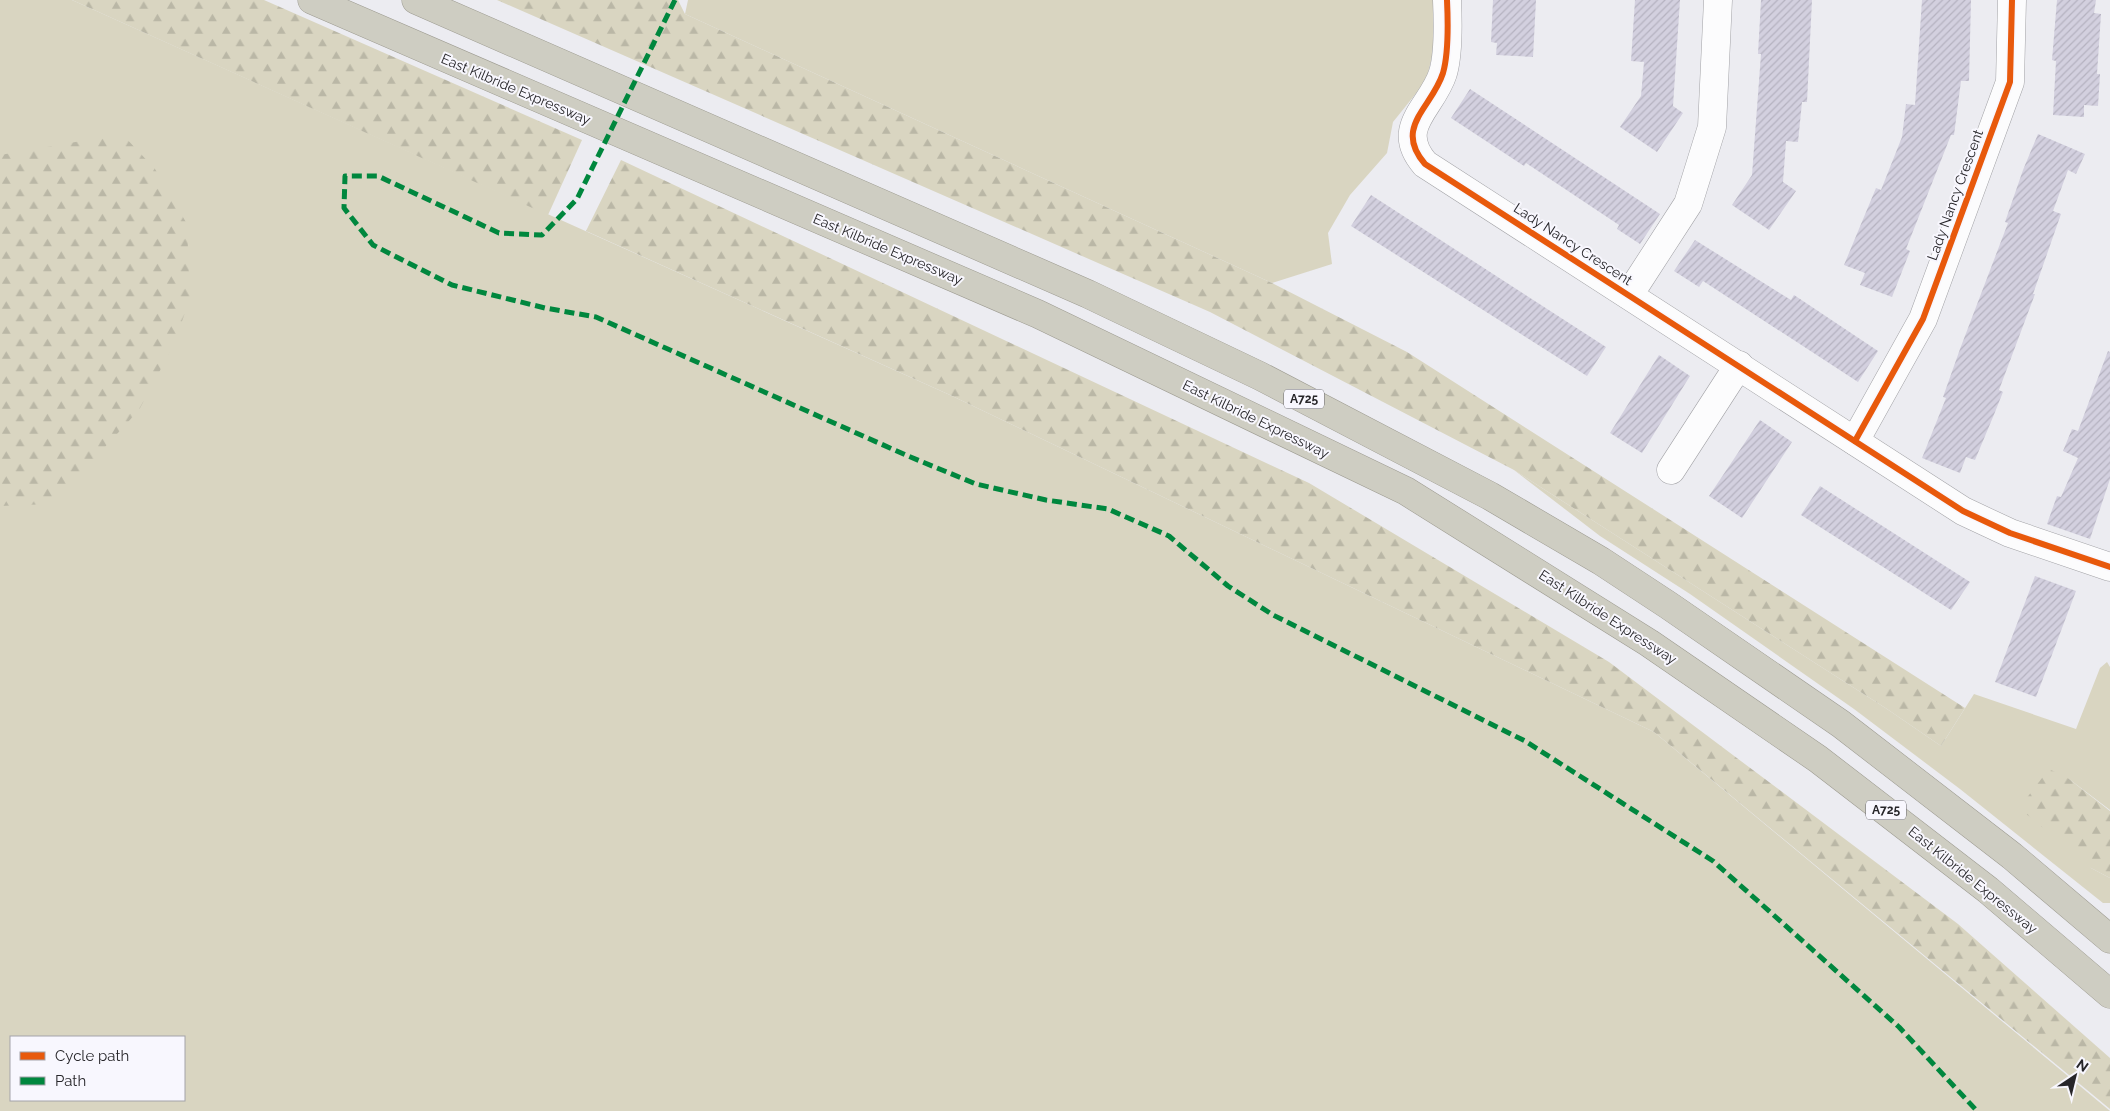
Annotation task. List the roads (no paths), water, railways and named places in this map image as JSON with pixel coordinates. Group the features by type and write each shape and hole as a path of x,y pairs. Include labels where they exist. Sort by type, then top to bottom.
{"highway":[{"name":"East Kilbride Expressway","path":"312,0 1038,314 1406,491 1616,621 1818,759 1988,890 2110,994"},
{"name":"A725","path":"416,0 1088,294 1260,376 1490,496 1601,561 1841,724 2012,856 2109,938"}],"street":[{"name":"Lady Nancy Crescent","path":"1448,0 1448,27 1443,73 1411,137 1414,152 1425,164 1963,511 2010,533 2110,567"},
{"path":"1629,295 1688,204 1712,127 1718,0"},
{"name":"Lady Nancy Crescent","path":"1855,441 1923,319 2010,82 2012,0"},
{"path":"1671,470 1739,365"}]}
